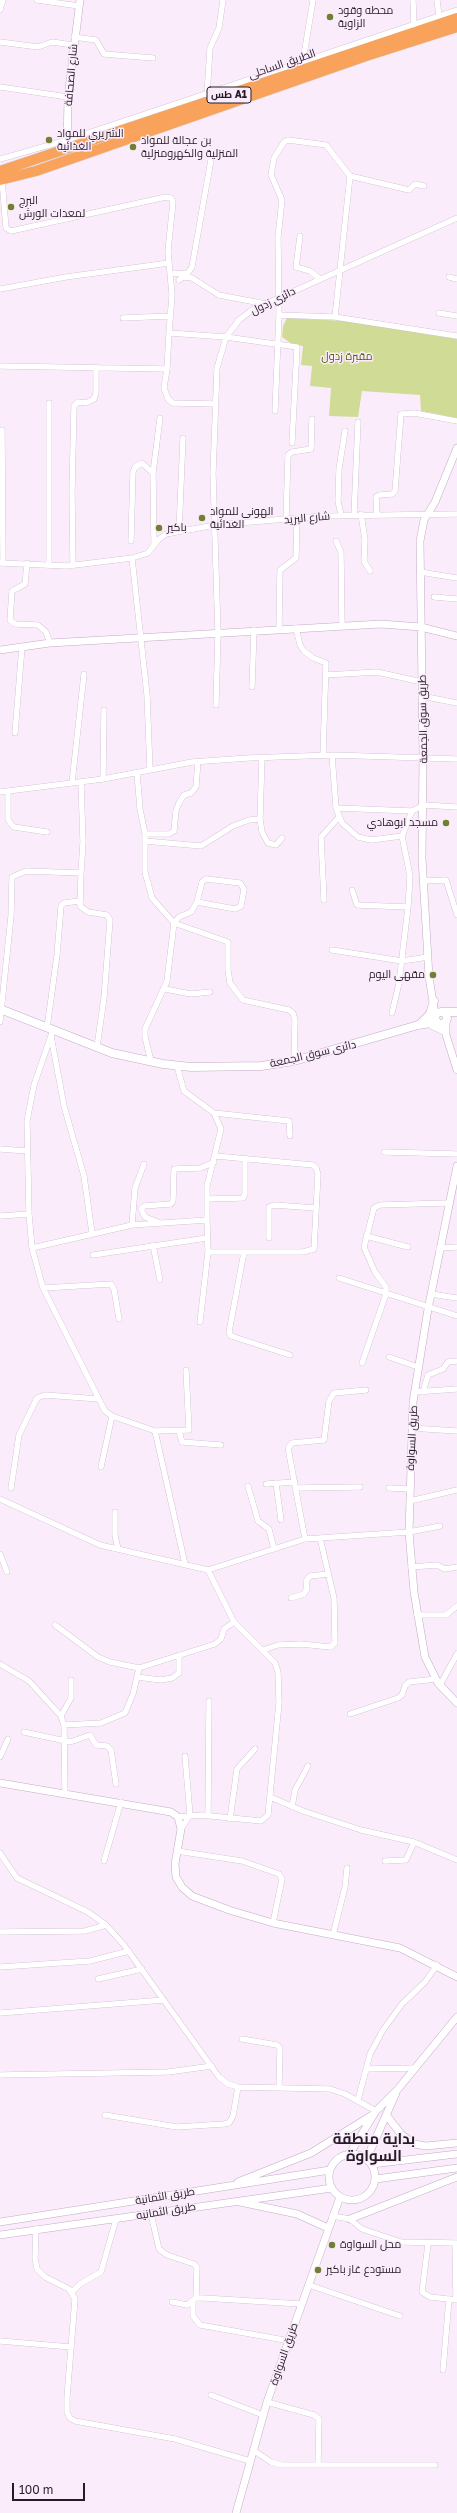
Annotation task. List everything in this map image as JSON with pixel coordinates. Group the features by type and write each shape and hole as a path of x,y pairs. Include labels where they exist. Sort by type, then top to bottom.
{"highway":[{"name":"الطريق الساحلى","path":"1,177 67,145 207,97 457,18"},
{"name":"الطريق الساحلى","path":"1,177 36,171 414,31 457,27"}],"main road":[{"path":"433,1000 430,1014 421,1025 446,1033"},
{"name":"دائرى سوق الجمعة","path":"1,1009 50,1032 151,1062 178,1066 230,1067 294,1061 421,1025 457,1013"}],"street":[{"path":"0,10 3,0"},
{"path":"37,0 79,3"},
{"path":"224,0 219,28 210,48 207,97 303,61 414,31 440,16 457,10"},
{"path":"303,61 313,0"},
{"path":"413,0 414,31"},
{"path":"437,0 440,16"},
{"name":"شارع الصحافة","path":"67,145 68,97 79,3"},
{"path":"74,37 96,40 104,54 153,58"},
{"path":"0,42 38,47 52,42 73,45"},
{"path":"0,87 68,97"},
{"path":"275,411 279,345 278,237 282,200 271,175 275,156 284,142 288,140 326,145 350,176 409,190 412,189 415,184 424,186"},
{"path":"0,159 67,145"},
{"path":"170,274 188,273 192,267 212,154"},
{"path":"335,317 350,176"},
{"path":"1,177 6,228 11,231 169,196 173,202 169,232 169,263 172,295 167,369 164,388 168,399 173,403 216,404"},
{"name":"دائرى زدول","path":"216,706 218,633 213,474 218,361 226,338 244,316 279,297 457,218"},
{"path":"300,236 296,267 310,271 320,280"},
{"path":"0,289 66,277 169,263"},
{"path":"179,280 182,277 190,277 219,295 266,304"},
{"path":"449,277 457,279"},
{"path":"439,313 457,316"},
{"path":"279,315 335,317 457,336"},
{"path":"123,318 170,316"},
{"path":"169,334 226,338 297,347 292,443"},
{"path":"0,366 167,369"},
{"path":"73,566 72,492 74,406 78,402 86,403 94,399 96,368"},
{"path":"49,402 49,565"},
{"path":"377,514 376,498 379,494 394,493 401,414 414,413 457,421"},
{"path":"154,546 153,473 160,418"},
{"path":"286,519 288,455 292,452 311,449 312,419"},
{"path":"354,515 358,422"},
{"path":"2,430 2,563"},
{"path":"341,515 338,501 339,469 345,431"},
{"path":"179,531 183,438"},
{"name":"طريق سوق الجمعة","path":"433,1000 428,956 424,881 424,757 420,572 421,533 428,514 455,456 457,448"},
{"path":"131,541 132,472 135,467 142,463 153,473"},
{"path":"361,514 365,540 364,561 370,571"},
{"name":"شارع البريد","path":"2,563 73,566 132,558 145,554 166,534 215,525 361,514 457,514"},
{"path":"279,628 280,570 296,558 297,518"},
{"path":"336,542 341,547 342,626"},
{"path":"132,558 142,637 150,770"},
{"path":"27,563 25,584 12,591 10,620 15,624 38,625 46,632 50,643"},
{"path":"420,572 457,578"},
{"path":"434,597 457,599"},
{"path":"0,650 50,643 279,628 394,624 421,627 457,636"},
{"path":"296,628 300,645 304,651 313,658 326,662 323,755"},
{"path":"252,687 254,630"},
{"path":"15,733 22,647"},
{"path":"326,675 377,672 422,682"},
{"path":"72,783 84,674"},
{"path":"422,696 457,703"},
{"path":"103,779 104,710"},
{"path":"0,792 103,779 198,761 323,755 457,759"},
{"path":"332,755 336,808 339,817 349,831 358,837 371,840 402,836"},
{"path":"262,758 260,819 262,832 268,843 276,844 282,838"},
{"path":"145,838 168,834 174,831 176,810 179,803 184,794 191,793 196,787 198,761"},
{"path":"137,773 140,809 145,838 145,872 148,888 158,906 174,924 228,942 228,970 230,983 243,1000 289,1010 293,1013 295,1020 294,1061"},
{"path":"81,782 83,842 79,901 83,911 107,915 110,920 104,998 97,1047"},
{"path":"8,792 8,819 11,824 14,827 47,832"},
{"path":"336,808 412,812 424,805 457,807"},
{"path":"392,1013 402,961 410,876 402,836 412,812"},
{"path":"324,900 320,842 324,833 339,817"},
{"path":"145,838 201,846 233,826 249,820 260,819"},
{"path":"0,1022 12,877 26,871 81,873"},
{"path":"151,1062 146,1029 165,989 172,954 174,924 179,917 193,909 197,902 202,882 206,879 240,883 244,890 243,901 239,908 197,902"},
{"path":"424,881 446,880 457,915"},
{"path":"352,890 357,905 408,907"},
{"path":"79,901 64,903 61,906 50,1032 34,1085 27,1121 29,1214 32,1248 43,1288 105,1411 112,1416 155,1431 189,1430 186,1370"},
{"path":"332,950 402,961 428,956"},
{"path":"165,989 191,994 210,992"},
{"path":"433,1000 446,1033 457,1070"},
{"path":"50,1032 64,1106 84,1176 92,1233"},
{"path":"178,1066 184,1092 214,1113 288,1121 290,1136"},
{"path":"200,1322 208,1252 207,1186 215,1159 221,1129 214,1113"},
{"path":"0,1149 27,1151"},
{"path":"384,1152 457,1154"},
{"path":"158,1222 145,1217 141,1209 144,1206 171,1204 173,1202 174,1169 201,1168 215,1159 245,1159 313,1165 318,1174 314,1249 310,1252 208,1252"},
{"path":"207,1199 243,1198 245,1194 245,1159"},
{"path":"132,1225 134,1188 144,1164"},
{"name":"طريق السواوة","path":"457,1166 439,1248 418,1367 411,1428 409,1532 411,1567 417,1615 425,1657 438,1682 457,1703"},
{"path":"362,1363 386,1294 386,1287 375,1272 364,1247 374,1208 380,1205 448,1203"},
{"path":"269,1238 269,1207 274,1204 316,1208"},
{"path":"0,1216 29,1214"},
{"path":"32,1248 132,1225 158,1222 207,1220"},
{"path":"366,1236 408,1247"},
{"path":"92,1255 207,1238"},
{"path":"153,1245 160,1280"},
{"path":"439,1248 457,1247"},
{"path":"244,1252 229,1332 231,1336 290,1355"},
{"path":"339,1278 428,1309 457,1316"},
{"path":"43,1288 111,1284 114,1289 120,1319"},
{"path":"431,1294 457,1298"},
{"path":"389,1357 418,1367"},
{"path":"422,1392 428,1375 443,1368 448,1362 457,1361"},
{"path":"415,1392 457,1389"},
{"path":"305,1539 288,1448 290,1445 324,1440 329,1401 334,1393 366,1390"},
{"path":"11,1488 19,1435 37,1398 45,1395 99,1399"},
{"path":"101,1467 112,1416"},
{"path":"411,1428 457,1431"},
{"path":"155,1431 185,1564"},
{"path":"179,1431 182,1442 221,1445"},
{"path":"276,1483 281,1520"},
{"path":"266,1484 276,1483 360,1488"},
{"path":"248,1486 258,1521 269,1529 274,1549"},
{"path":"389,1488 410,1489"},
{"path":"410,1501 457,1490"},
{"path":"0,1499 100,1545 208,1570 305,1539 409,1532 440,1526"},
{"path":"115,1512 115,1535 118,1549"},
{"path":"263,1650 278,1645 301,1644 330,1647 335,1643 335,1610 320,1538"},
{"path":"0,1554 7,1572"},
{"path":"411,1567 437,1565 446,1569 457,1567"},
{"path":"0,1783 163,1808 178,1817 190,1815 256,1821 265,1819 270,1797 279,1703 278,1672 274,1663 263,1650 234,1622 208,1570"},
{"path":"291,1598 304,1594 307,1589 306,1581 310,1576 328,1574"},
{"path":"417,1615 446,1615 457,1606"},
{"path":"55,1625 98,1657 110,1662 139,1668 219,1642 224,1629 234,1622"},
{"path":"350,1714 398,1698 402,1695 405,1686 409,1682 438,1682 457,1654"},
{"path":"137,1678 161,1680 172,1678 179,1673 179,1656"},
{"path":"0,1664 29,1681 61,1716 64,1725 65,1793"},
{"path":"64,1725 101,1723 119,1717 127,1710 139,1668"},
{"path":"61,1716 71,1698 71,1680"},
{"path":"208,1816 209,1701"},
{"path":"24,1732 64,1741 79,1740 88,1735 90,1736 96,1745 107,1746 111,1750 116,1784"},
{"path":"0,1758 8,1739"},
{"path":"230,1819 237,1769 255,1749"},
{"path":"185,1756 190,1815 181,1829 174,1864 176,1877 187,1893 229,1910 273,1923 400,1948 457,1977"},
{"path":"292,1807 295,1790 308,1766"},
{"path":"270,1797 292,1807 361,1830 414,1842 457,1860"},
{"path":"104,1861 121,1802"},
{"path":"178,1817 181,1829"},
{"path":"385,1861 406,1860 414,1842"},
{"path":"177,1851 242,1861 278,1874 282,1879 273,1923"},
{"path":"0,1853 17,1878 88,1912 106,1925 129,1951 212,2066 228,2084 238,2087 330,2089 358,2100 375,2112"},
{"path":"333,1935 346,1887 347,1868"},
{"path":"0,1932 85,1931 106,1925"},
{"path":"0,1967 90,1961 129,1951"},
{"path":"358,2100 372,2050 391,2017 425,1982 437,1966"},
{"path":"98,1979 142,1969"},
{"path":"0,2013 164,2000"},
{"path":"350,2154 375,2112 398,2089 457,2017"},
{"path":"242,2039 277,2045 280,2048 279,2087"},
{"path":"0,2075 168,2072 212,2066"},
{"path":"366,2069 415,2068"},
{"path":"105,2115 177,2127 229,2123 233,2116 238,2087"},
{"path":"367,2158 398,2089"},
{"path":"233,2184 250,2175 311,2153 375,2112"},
{"path":"387,2116 401,2134 414,2144 426,2146 457,2143"},
{"path":"350,2154 367,2158 372,2164 376,2179 372,2190 363,2198 351,2200 340,2197 332,2188 330,2170 337,2159 350,2154"},
{"path":"372,2164 457,2154"},
{"path":"376,2179 457,2168"},
{"name":"طريق الثمانية","path":"0,2222 233,2184 330,2170"},
{"path":"350,2219 457,2177"},
{"name":"طريق الثمانيه","path":"0,2235 332,2188"},
{"name":"طريق السواوة","path":"236,2513 267,2402 290,2341 301,2304 340,2197"},
{"path":"234,2201 297,2214 328,2228"},
{"path":"151,2214 159,2249 167,2255 198,2267 193,2316 200,2325 290,2341"},
{"path":"332,2216 350,2219 362,2229 402,2242 428,2244 456,2243 456,2300 430,2297 422,2292 428,2244"},
{"path":"72,2292 80,2284 102,2272 116,2219"},
{"path":"36,2229 35,2258 37,2269 45,2277 72,2292 75,2298 67,2406 68,2415 72,2420 175,2439 250,2461"},
{"path":"309,2284 400,2316"},
{"path":"443,2370 449,2299"},
{"path":"172,2302 187,2304 194,2300 301,2304"},
{"path":"0,2341 71,2347"},
{"path":"211,2395 264,2415"},
{"path":"267,2402 314,2415 319,2419 318,2465"},
{"path":"253,2450 275,2464 435,2465"}],"green space":[{"name":"مقبرة زدول","path":"287,318 346,321 457,339 457,418 421,411 420,395 362,391 358,417 329,416 331,388 310,386 312,366 301,365 303,346 292,344 282,337 283,326"}],"place":[{"name":"محطه وقود الزاوية","path":"330,17"},
{"name":"الشريري للمواد الغذائية","path":"49,140"},
{"name":"بن عجالة للمواد المنزلية والكهرومنزلية","path":"133,147"},
{"name":"البرج لمعدات الورش","path":"11,207"},
{"name":"الهونى للمواد الغذائية","path":"202,518"},
{"name":"باكير","path":"159,528"},
{"name":"مسجد ابوهادي","path":"446,823"},
{"name":"مقهى اليوم","path":"433,975"},
{"name":"محل السواوة","path":"332,2245"},
{"name":"مستودع غاز باكير","path":"318,2270"}],"district":[{"name":"بداية منطقة السواوة","path":"374,2148"}]}
